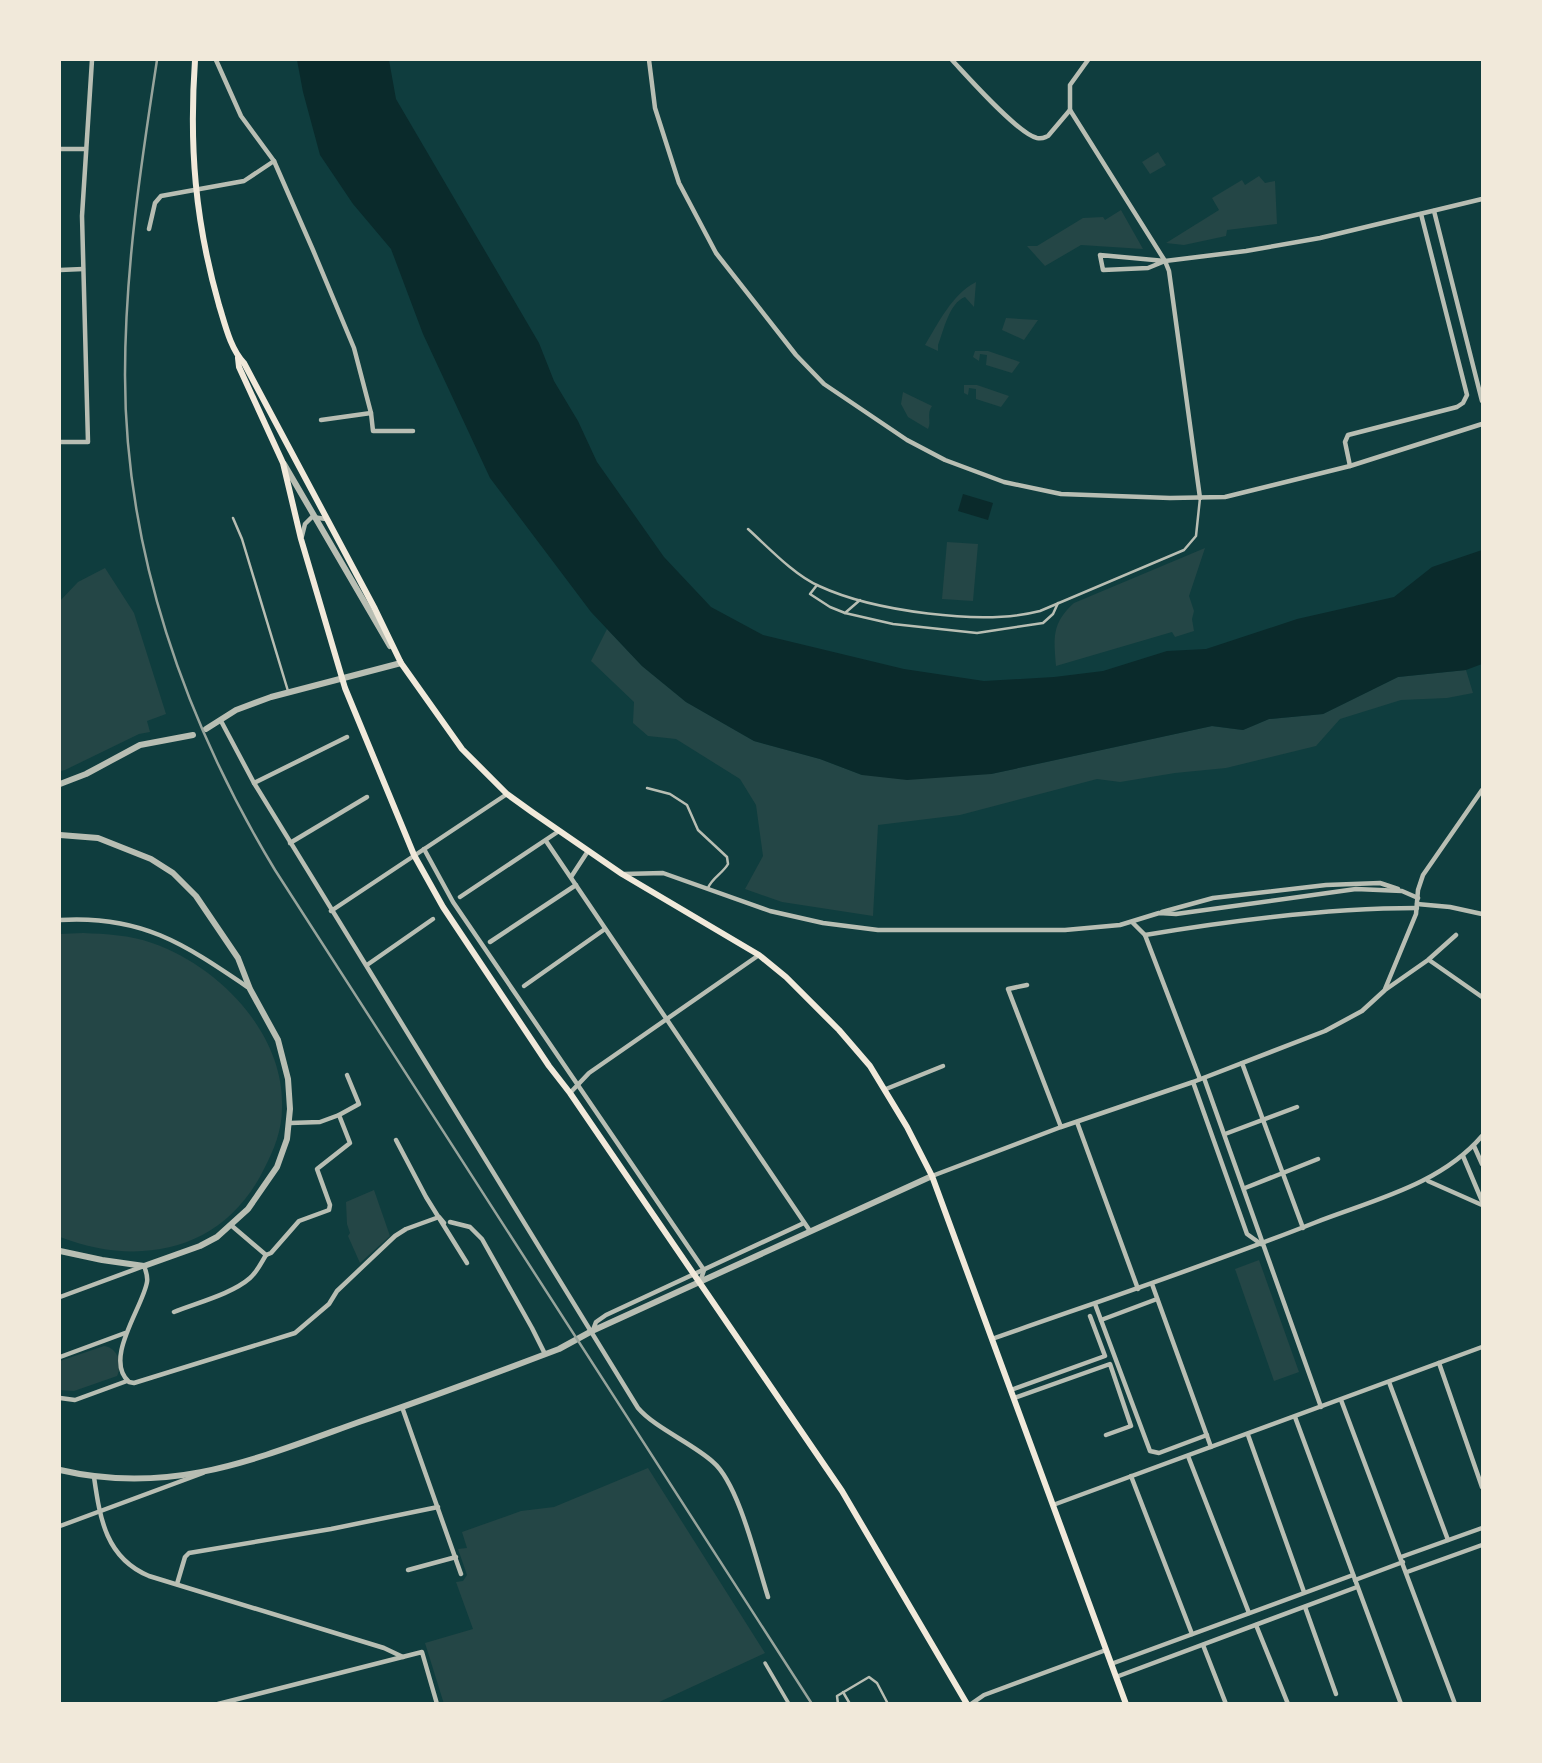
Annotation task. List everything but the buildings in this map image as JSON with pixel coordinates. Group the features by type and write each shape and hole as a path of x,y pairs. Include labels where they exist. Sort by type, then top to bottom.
{"main road":[{"path":"195,60 192,134 195,189 216,293 238,356 239,367 284,463 301,538 342,678 361,732 414,855 443,907 788,1409 861,1520 969,1703"},
{"path":"238,356 401,663 454,740 507,794 622,874 759,956 786,977 839,1030 886,1089 932,1176 1126,1703"}],"street":[{"path":"60,442 88,442 83,270 86,149 92,60"},
{"path":"216,60 242,117 274,161 354,348 373,431 413,431"},
{"path":"649,60 655,108 679,183 716,253 796,355 832,391 925,451 1004,482 1048,492 1086,496 1200,498 1242,494 1350,466 1482,424"},
{"path":"952,60 1018,126 1033,136 1048,136 1070,110"},
{"path":"1088,60 1070,85 1070,110 1165,261 1170,277 1200,498"},
{"path":"60,149 86,149"},
{"path":"149,229 158,198 167,194 244,181 274,161"},
{"path":"1165,261 1148,268 1103,271 1100,255 1165,261 1246,251 1320,239 1482,199"},
{"path":"1434,211 1482,401"},
{"path":"1350,466 1345,442 1348,435 1457,407 1465,401 1466,390 1421,215"},
{"path":"60,270 83,270"},
{"path":"1443,298 1454,296"},
{"path":"321,419 370,413"},
{"path":"206,729 242,708 288,691 401,663 284,463"},
{"path":"314,516 327,520"},
{"path":"301,538 307,522 314,516"},
{"path":"221,721 254,783 331,911 368,965 474,1144 639,1410 715,1463 728,1482 768,1597"},
{"path":"60,784 81,777 140,745 193,735"},
{"path":"254,783 347,737"},
{"path":"1384,990 1410,930 1423,875 1482,790"},
{"path":"331,911 507,794"},
{"path":"290,843 367,797"},
{"path":"460,897 559,831"},
{"path":"60,835 98,838 140,853 167,868 206,908 239,958 250,989 278,1040 289,1088 290,1123 277,1167 248,1209 232,1226 200,1246 60,1297"},
{"path":"546,841 810,1232"},
{"path":"424,849 453,902 566,1070 579,1083 704,1270"},
{"path":"572,877 588,851"},
{"path":"622,874 663,873 770,911 823,923 878,930 1050,931 1120,925 1213,898 1348,883 1384,883 1402,891 1417,903"},
{"path":"490,942 576,885"},
{"path":"1159,914 1176,914 1356,889 1402,891"},
{"path":"1145,935 1185,928 1417,903 1450,906 1482,914"},
{"path":"368,965 433,919"},
{"path":"60,920 114,922 154,932 190,948 250,989"},
{"path":"1132,922 1145,935 1225,1134 1259,1230 1261,1244 1321,1407"},
{"path":"524,985 605,929"},
{"path":"60,1526 205,1473 248,1461 402,1407 545,1354 932,1176 1202,1079 1338,1025 1362,1011 1384,990 1428,960 1456,934"},
{"path":"570,1093 589,1073 759,956"},
{"path":"1428,960 1482,997"},
{"path":"1027,985 1008,989 1061,1128"},
{"path":"1242,1063 1303,1228"},
{"path":"886,1089 943,1066"},
{"path":"290,1123 320,1122 359,1104 347,1075"},
{"path":"1192,1082 1247,1234 1261,1244"},
{"path":"1225,1134 1297,1107"},
{"path":"174,1312 239,1285 251,1277 266,1255 271,1253 299,1221 329,1210 330,1205 317,1169 350,1143 339,1115"},
{"path":"1077,1122 1138,1289"},
{"path":"992,1340 1261,1244 1427,1180 1463,1156 1482,1136"},
{"path":"396,1140 467,1263"},
{"path":"1474,1146 1482,1164"},
{"path":"1463,1156 1482,1203"},
{"path":"1245,1188 1318,1159"},
{"path":"1427,1180 1482,1203"},
{"path":"439,1217 444,1223"},
{"path":"60,1398 75,1400 127,1381 134,1383 295,1333 329,1304 337,1291 395,1236 439,1217"},
{"path":"450,1222 470,1227 482,1239 545,1354"},
{"path":"592,1331 596,1322 606,1315 804,1223"},
{"path":"232,1226 266,1255"},
{"path":"60,1251 102,1261 144,1266"},
{"path":"127,1381 122,1373 122,1348 147,1283 144,1266"},
{"path":"700,1283 704,1270"},
{"path":"1152,1284 1211,1447"},
{"path":"1101,1320 1157,1299"},
{"path":"1095,1304 1150,1451 1154,1454 1207,1435"},
{"path":"1010,1390 1105,1356 1090,1316"},
{"path":"60,1357 126,1332"},
{"path":"1052,1506 1482,1347"},
{"path":"1438,1363 1482,1487"},
{"path":"1013,1399 1110,1364 1131,1426 1106,1435"},
{"path":"1389,1382 1448,1540"},
{"path":"1341,1400 1455,1703"},
{"path":"402,1407 461,1574"},
{"path":"1295,1417 1401,1703"},
{"path":"1248,1435 1304,1592"},
{"path":"1188,1456 1248,1613"},
{"path":"60,1470 94,1477 146,1480 205,1473"},
{"path":"1131,1476 1192,1634"},
{"path":"94,1477 110,1542 123,1561 143,1573 384,1648 403,1657"},
{"path":"177,1584 186,1557 190,1553 331,1530 438,1507"},
{"path":"1111,1664 1304,1592 1402,1560 1482,1528"},
{"path":"1407,1572 1482,1545"},
{"path":"408,1570 456,1557"},
{"path":"1116,1677 1357,1587"},
{"path":"1304,1606 1336,1694"},
{"path":"1256,1625 1288,1703"},
{"path":"1203,1645 1226,1703"},
{"path":"969,1703 1106,1650"},
{"path":"218,1703 236,1701 422,1652 437,1703"},
{"path":"765,1663 789,1703"}],"lane":[{"path":"748,529 817,585 860,600 937,614 992,617 1023,615 1184,550 1196,536 1200,498"},
{"path":"233,518 242,539 288,691"},
{"path":"817,585 810,594 830,607 845,612 893,624 977,633 1043,623 1053,614 1058,603"},
{"path":"845,612 860,600"},
{"path":"647,788 670,794 687,805 698,830 727,858 725,870 708,888"},
{"path":"838,1703 837,1696 865,1679 872,1678 888,1703"},
{"path":"843,1692 850,1703"}],"shaded area":[{"path":"297,60 389,60 396,99 539,343 554,381 578,421 597,462 664,557 711,607 763,635 904,669 984,681 1054,677 1103,671 1167,651 1206,649 1297,619 1394,597 1432,567 1482,550 1482,664 1466,670 1398,677 1323,714 1269,719 1243,730 1212,726 991,774 907,780 862,775 820,759 754,741 686,702 642,666 591,612 490,478 423,334 391,249 353,204 320,155"},
{"path":"1158,152 1166,165 1150,174 1142,162"},
{"path":"1259,176 1265,183 1275,181 1277,224 1227,230 1226,236 1184,245 1166,243 1219,210 1212,198 1242,180 1245,185"},
{"path":"1121,210 1143,249 1081,245 1045,266 1027,246 1037,246 1083,218 1103,217 1105,220"},
{"path":"976,282 974,307 965,297 959,300 948,318 938,351 925,345 953,302 967,287"},
{"path":"1006,318 1038,320 1024,340 1002,330"},
{"path":"975,351 988,351 1020,362 1012,373 986,365 987,355 980,354 979,361 973,357"},
{"path":"964,385 977,385 1009,396 1001,407 976,399 976,389 969,388 968,395 964,393"},
{"path":"903,392 932,406 928,429 908,417 901,404"},
{"path":"963,494 993,503 988,520 958,511"},
{"path":"947,542 978,544 973,601 942,599"},
{"path":"1205,548 1189,596 1194,611 1194,631 1175,637 1172,632 1056,666 1058,625 1074,603"},
{"path":"105,568 134,613 166,714 147,721 150,732 139,734 60,771 60,601 78,582"},
{"path":"607,629 642,666 686,702 754,741 820,759 862,775 991,774 1212,726 1243,730 1269,719 1323,714 1398,677 1466,670 1473,693 1447,698 1401,700 1340,719 1316,746 1226,768 1120,782 1097,779 960,815 878,825 873,916 782,902 745,889 763,856 756,805 740,779 676,739 648,736 633,723 634,702 591,661"},
{"path":"83,933 144,940 201,968 243,1006 260,1029 272,1054 280,1081 282,1116 268,1162 247,1197 226,1219 203,1235 177,1245 149,1251 120,1251 60,1237 60,934"},
{"path":"374,1190 390,1236 360,1263 348,1236 350,1233 346,1202"},
{"path":"1259,1260 1299,1372 1274,1381 1235,1269"},
{"path":"104,1346 113,1350 118,1357 117,1376 74,1391 60,1390 60,1361"},
{"path":"648,1468 765,1653 657,1703 444,1704 425,1643 473,1629 456,1582 463,1581 467,1575 458,1549 467,1548 462,1532 521,1511 554,1507"}],"railway":[{"path":"157,60 131,256 125,375 128,441 136,506 149,570 166,633 188,694 214,755 275,870 812,1704"}]}
